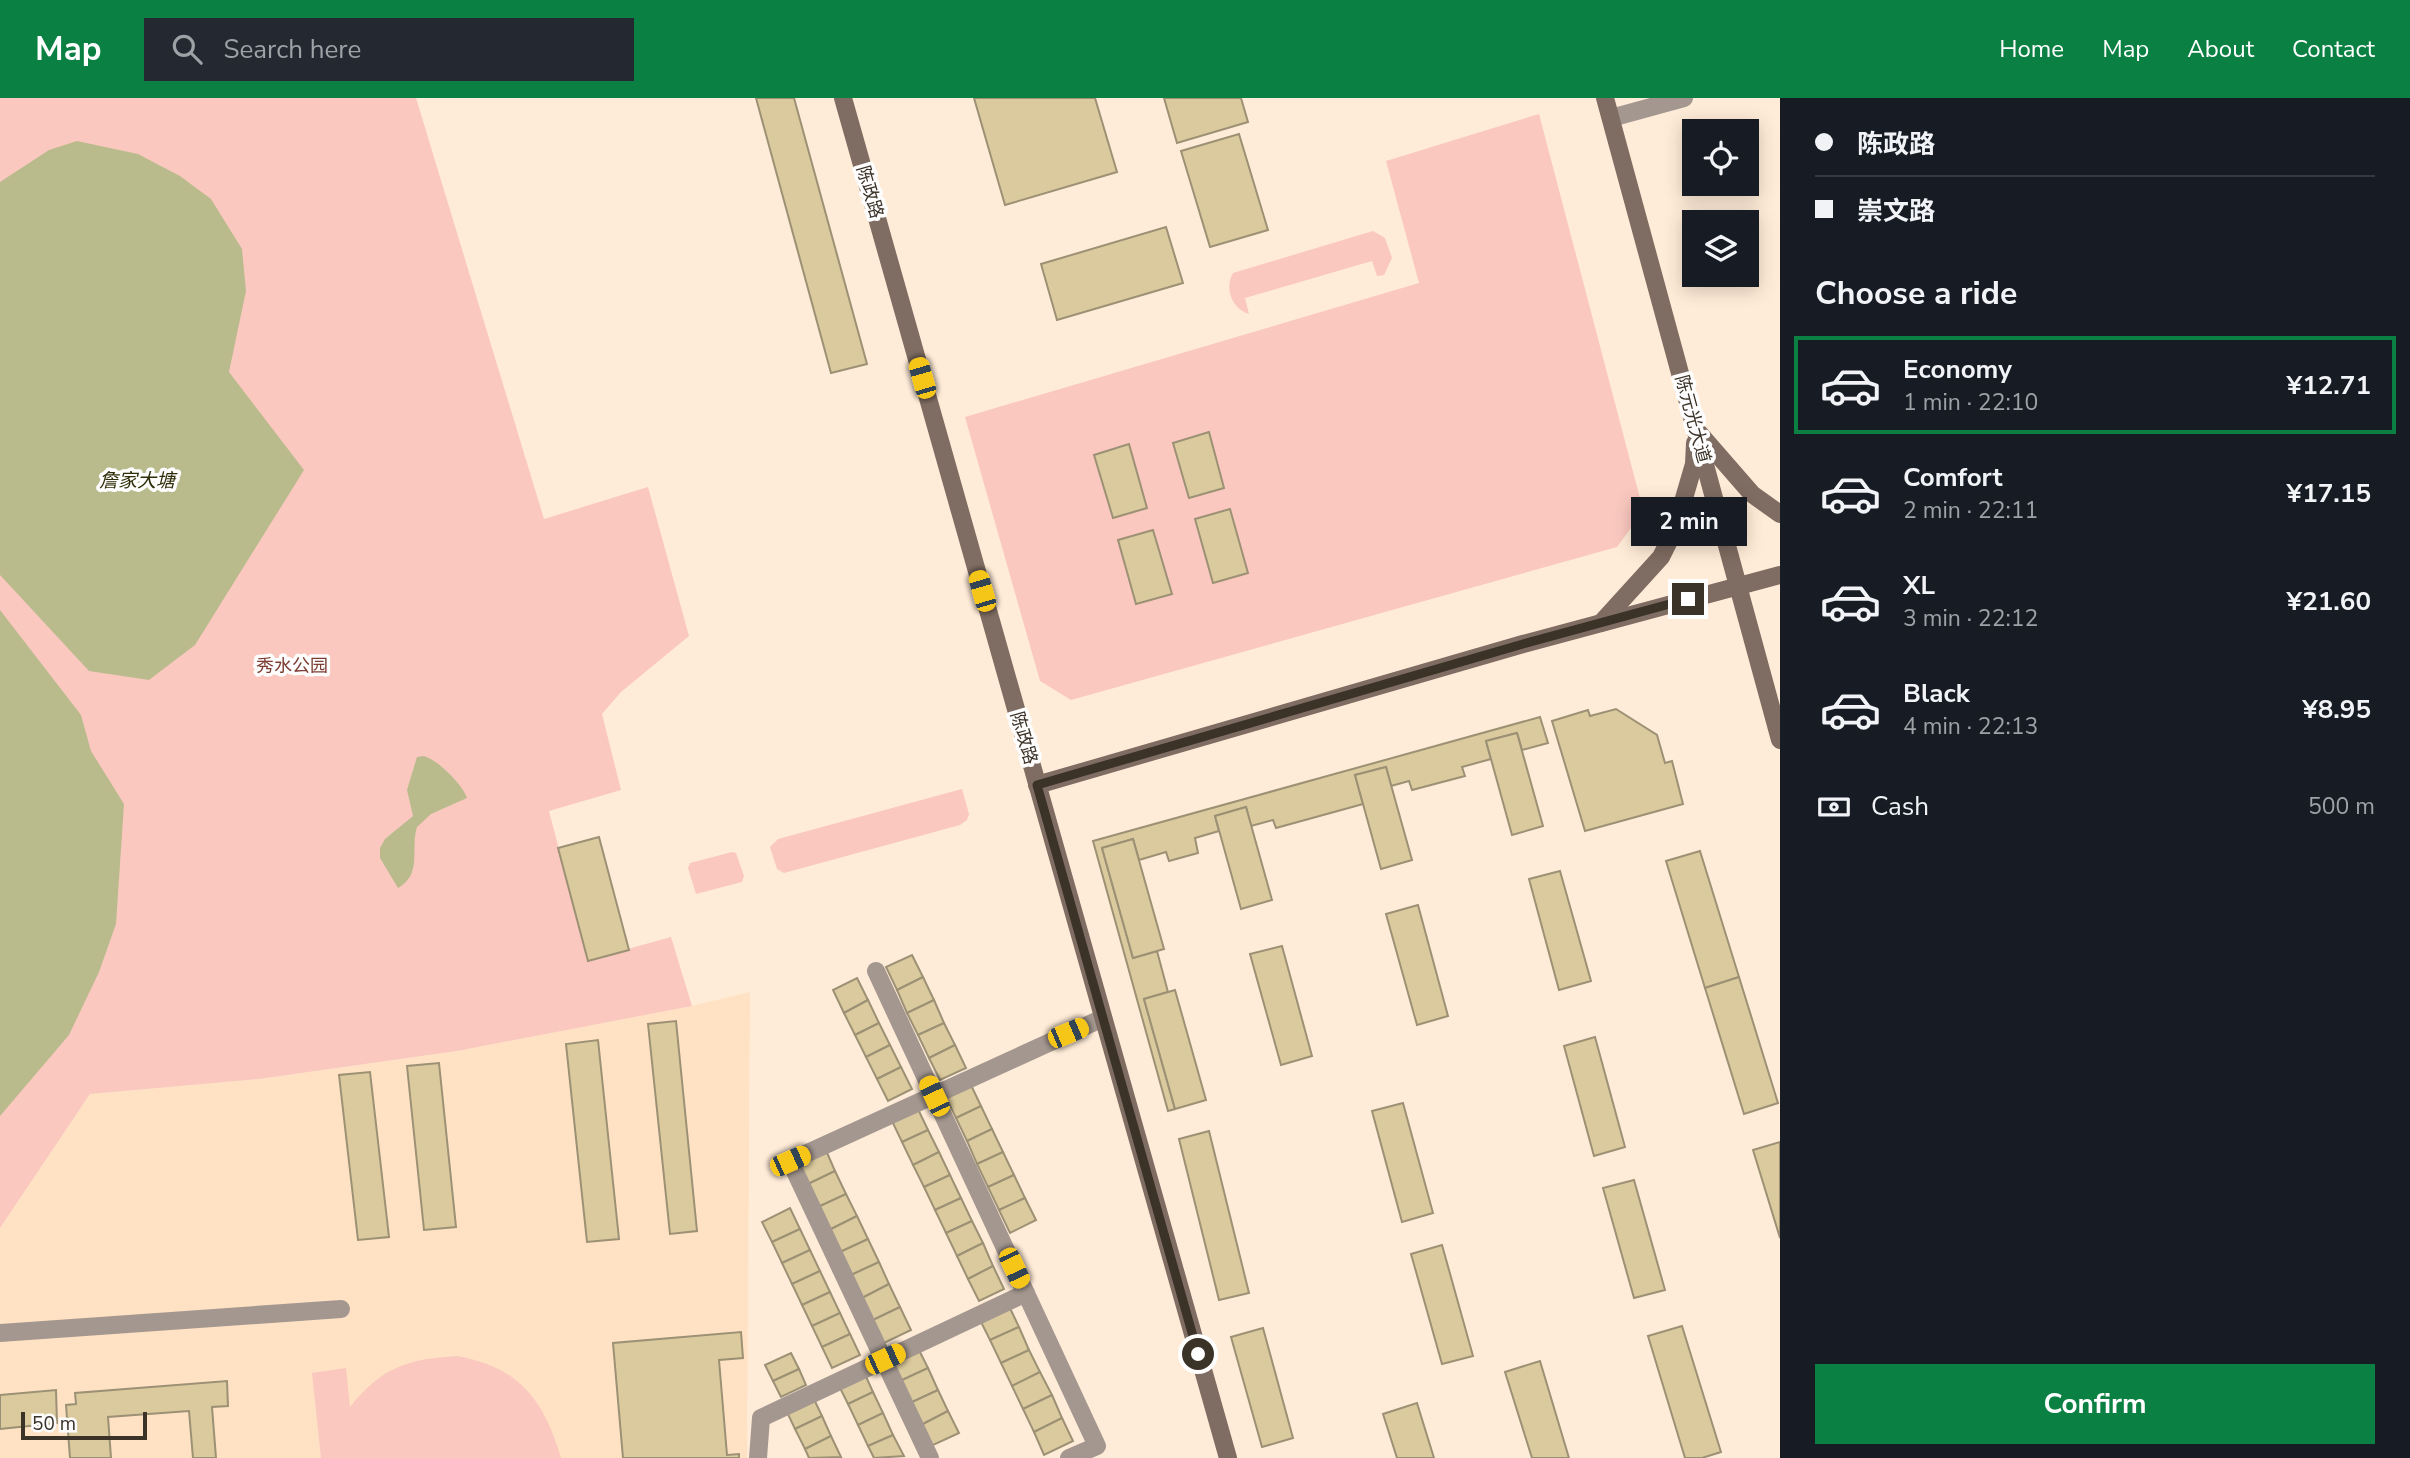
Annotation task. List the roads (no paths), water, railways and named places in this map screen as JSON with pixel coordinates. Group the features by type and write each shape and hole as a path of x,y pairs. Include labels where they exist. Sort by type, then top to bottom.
{"main road":[{"name":"陈政路","path":"843,98 1228,1458"},
{"name":"陈元光大道","path":"1605,98 1780,740"},
{"path":"1601,623 1661,557 1670,538 1694,464 1695,429"},
{"path":"1695,429 1752,495 1780,514"},
{"path":"1037,785 1601,623 1780,575"}],"street":[{"path":"1611,118 1684,98"},
{"path":"876,971 1097,1446 1069,1458"},
{"path":"930,1458 790,1161 1103,1018"},
{"path":"758,1458 761,1418 1026,1293"},
{"path":"0,1333 341,1308"}],"water":[{"name":"詹家大塘","path":"77,141 138,154 180,176 211,199 242,249 246,291 229,372 304,470 195,645 149,680 89,671 0,575 0,182 49,150"},
{"path":"0,610 81,715 91,751 124,804 116,924 99,972 69,1035 0,1116"},
{"path":"424,756 436,762 449,774 467,798 431,814 417,827 411,876 398,888 380,858 380,848 385,839 413,816 407,790 417,757"}],"park label":[{"name":"秀水公园","path":"292,666"}]}
